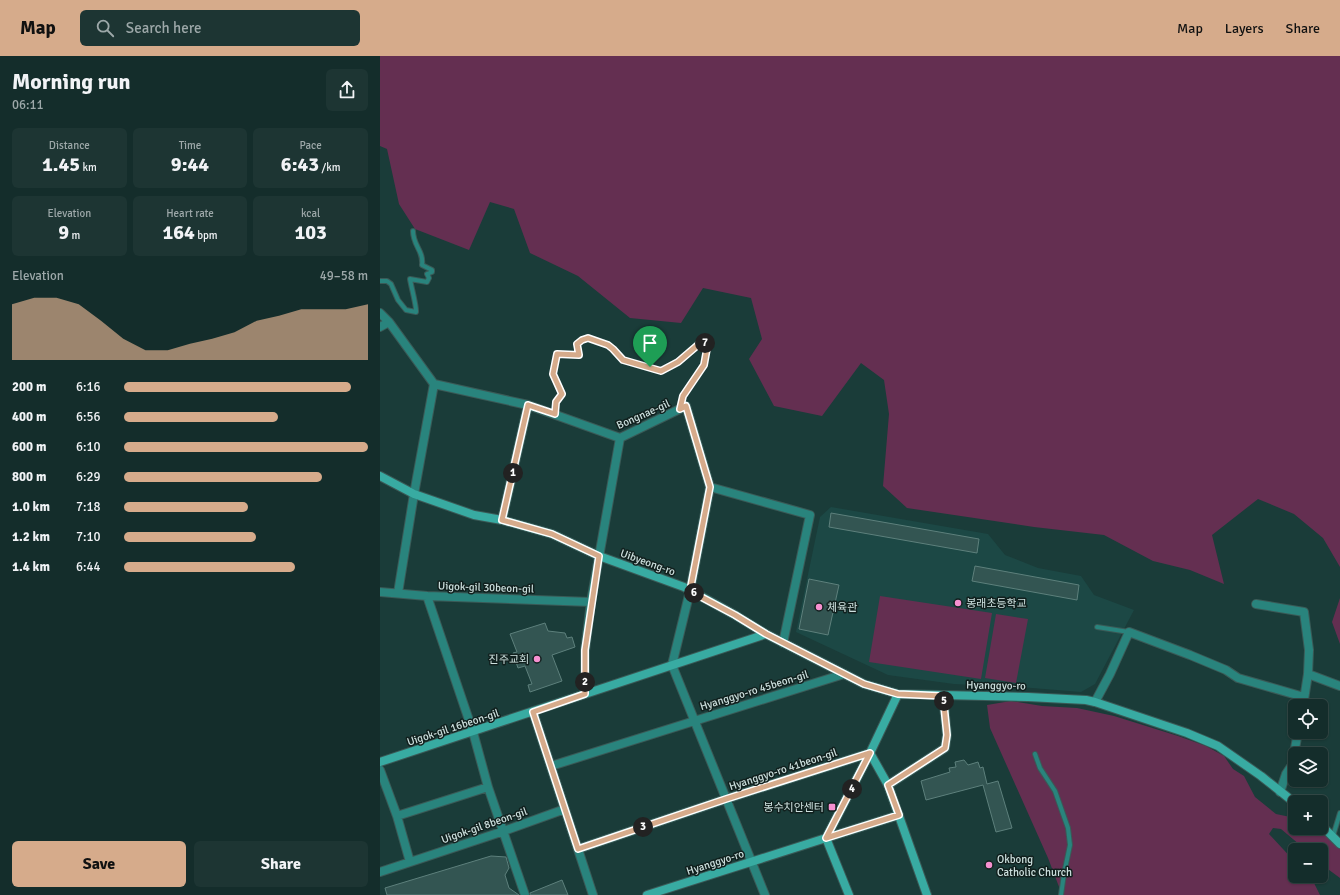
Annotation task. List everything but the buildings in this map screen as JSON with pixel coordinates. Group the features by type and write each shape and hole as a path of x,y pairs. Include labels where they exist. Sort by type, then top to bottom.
{"street":[{"path":"380,313 389,322 434,384 398,594"},
{"path":"380,327 389,322"},
{"name":"Bongnae-gil","path":"434,384 528,405 620,438 686,406 710,487"},
{"path":"502,520 528,405"},
{"path":"585,694 585,650 591,602 620,438"},
{"name":"Uibyeong-ro","path":"380,476 414,494 474,515 502,520 552,534 599,556 684,587 766,634 844,674 864,684 898,694"},
{"path":"765,895 672,665 690,591 710,487 810,515 783,643"},
{"name":"Uigok-gil 30beon-gil","path":"380,592 427,596 591,602"},
{"path":"427,596 472,732 488,787 525,895"},
{"path":"1095,702 1110,674 1129,632 1190,654 1226,670 1238,678 1304,697 1308,674 1309,650 1304,612 1256,604"},
{"name":"Uigok-gil 16beon-gil","path":"380,762 766,634"},
{"name":"Hyanggyo-ro 45beon-gil","path":"551,766 844,674"},
{"path":"1308,674 1340,686"},
{"path":"849,895 826,838 870,753 898,694"},
{"name":"Hyanggyo-ro","path":"898,694 943,696 991,695 1095,702 1186,733 1218,746 1261,776 1288,798"},
{"path":"888,785 945,748 947,735 943,696"},
{"path":"533,712 593,895"},
{"path":"1280,792 1286,774 1292,765 1297,739"},
{"path":"870,753 888,785 927,895"},
{"name":"Hyanggyo-ro 41beon-gil","path":"578,849 726,799 870,753"},
{"path":"380,770 397,816 410,862"},
{"path":"397,816 488,787"},
{"name":"Uigok-gil 8beon-gil","path":"380,872 565,809"},
{"path":"826,838 899,815"},
{"path":"1328,832 1340,844"},
{"name":"Hyanggyo-ro","path":"648,895 826,838"}],"lane":[{"path":"380,281 386,281 391,284 398,300 406,310 416,312 417,310 413,298 410,279 427,282 429,278 427,274 432,272 432,270 422,266 423,258 413,239 412,231"},
{"path":"555,414 556,402 562,394 553,374 557,354 579,355 577,344 588,338 608,345 623,360 661,371 678,362 699,344 708,343 704,365 683,396 680,409"},
{"path":"1097,627 1129,632"},
{"path":"1035,754 1040,768 1055,791 1068,828 1070,844 1061,895"},
{"path":"1333,837 1340,813"}],"shaded area":[{"path":"380,56 1340,56 1340,567 1323,538 1294,514 1258,499 1212,535 1224,584 1190,570 1153,561 1104,535 1034,527 907,508 883,486 889,414 884,380 861,363 822,416 774,406 749,359 762,339 751,298 703,288 681,323 630,318 578,276 530,253 514,209 490,202 469,250 415,229 399,204 387,149 380,146"},
{"name":"봉래초등학교","path":"831,507 988,534 1005,555 1038,568 1081,576 1094,595 1134,610 1095,684 1081,692 954,684 888,675 796,632 820,517"},
{"path":"880,596 992,613 981,679 869,662"},
{"path":"1340,598 1340,644 1332,622"},
{"path":"996,614 1028,619 1016,683 985,678"},
{"path":"1011,701 1042,706 1077,708 1114,716 1178,736 1206,746 1224,756 1233,769 1244,776 1255,797 1276,814 1288,817 1288,835 1281,829 1273,828 1269,834 1288,854 1288,883 1314,883 1320,895 1059,895 1061,892 1048,858 990,728 987,705"},
{"path":"1288,835 1324,835 1340,846 1340,878 1328,869 1328,843 1298,843"}],"place":[{"name":"봉래초등학교","path":"958,603"},
{"name":"체육관","path":"819,607"},
{"name":"진주교회","path":"537,659"},
{"name":"봉수치안센터","path":"832,807"},
{"name":"Okbong Catholic Church","path":"989,865"}],"route":[{"path":"588,338 608,345 623,360 650,367 661,371 678,362 699,344 708,343 704,365 683,396 680,409 686,406 710,487 690,591 735,615 766,634 864,684 898,694 943,696 947,735 945,748 888,785 899,815 826,838 870,753 844,760 578,849 533,712 585,694 585,650 599,556 552,534 502,520 528,405 555,414 556,402 562,394 553,374 557,354 579,355 577,344 588,338"}]}
